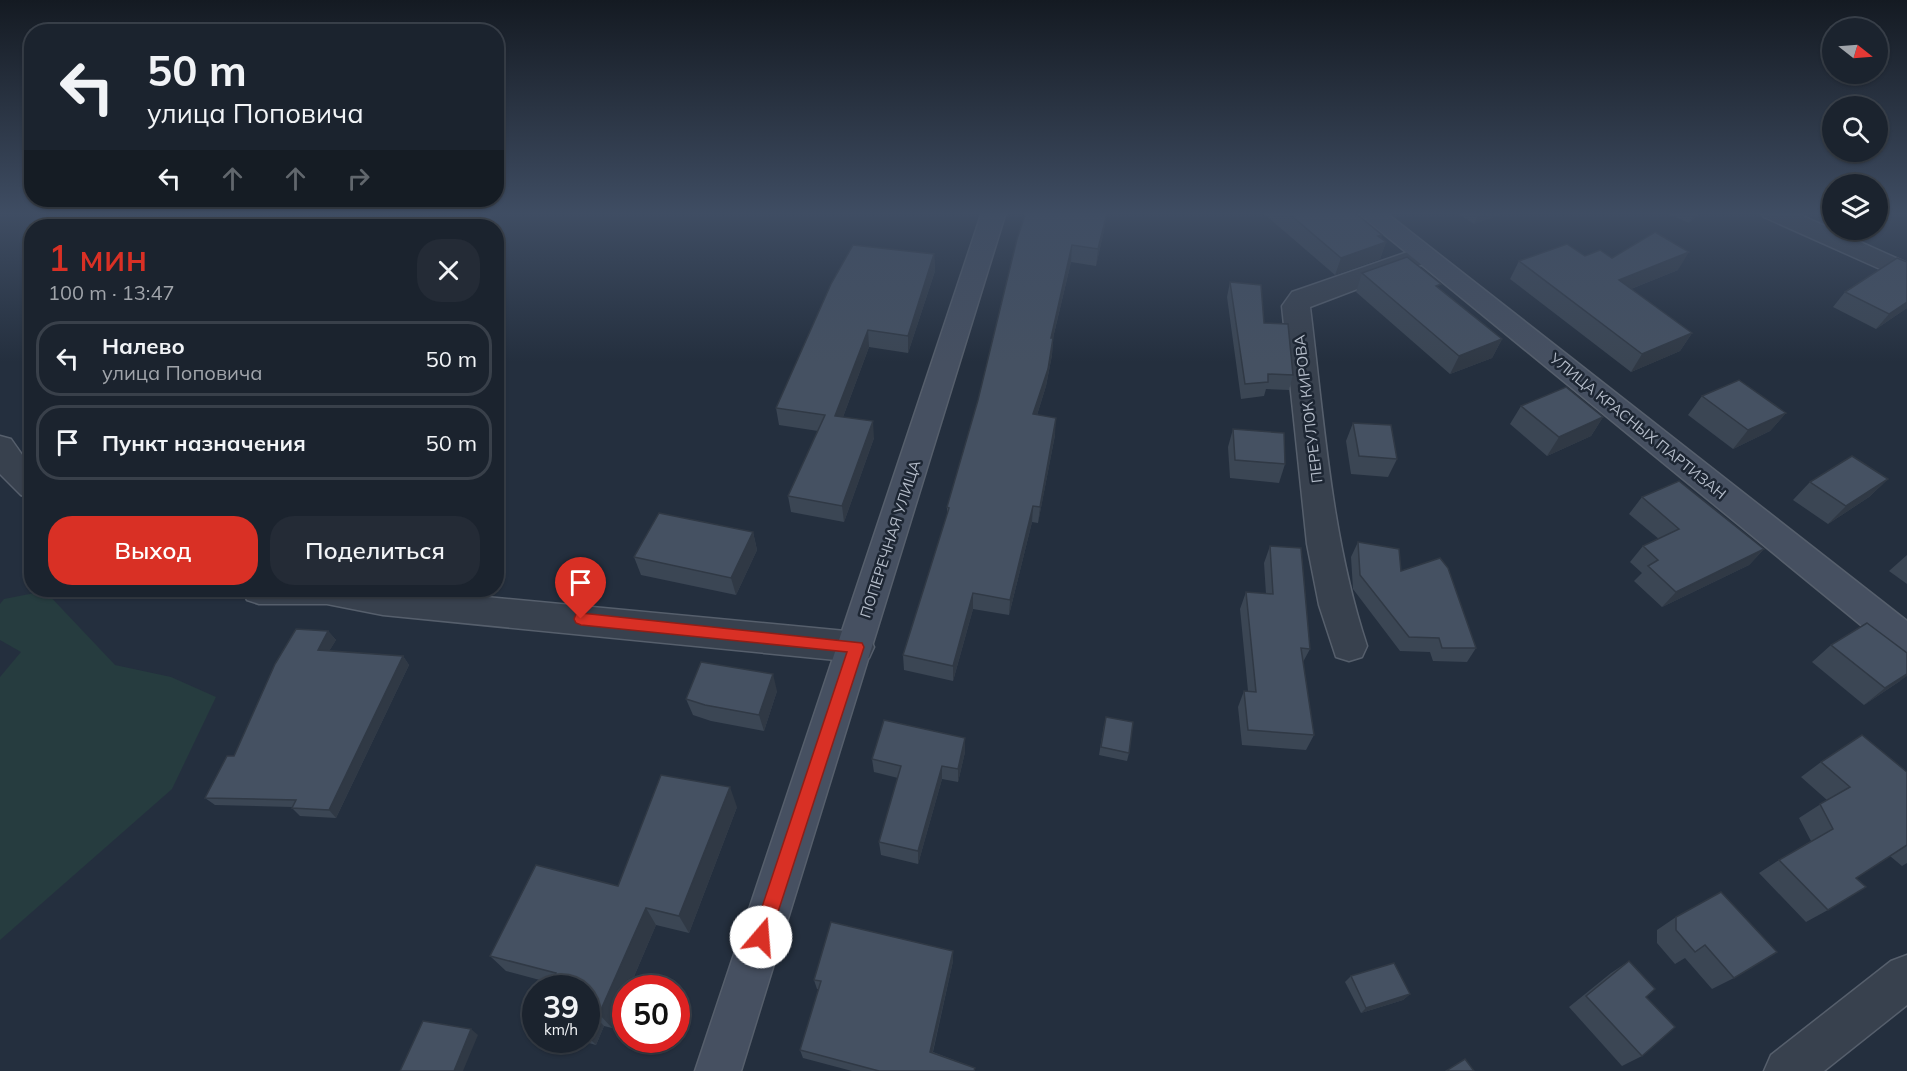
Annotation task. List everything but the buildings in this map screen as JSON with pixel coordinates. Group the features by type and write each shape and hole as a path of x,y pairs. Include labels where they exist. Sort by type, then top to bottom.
{"main road":[{"name":"ПОПЕРЕЧНАЯ УЛИЦА","path":"718,1071 978,262"},
{"name":"УЛИЦА КРАСНЫХ ПАРТИЗАН","path":"1431,262 1907,641"}],"street":[{"name":"ПЕРЕУЛОК КИРОВА","path":"1349,646 1336,605 1324,544 1296,306 1302,298 1403,262"},
{"path":"1883,262 1907,273"},
{"path":"0,447 10,464 24,479"},
{"path":"363,597 383,601 856,647"},
{"path":"1786,1071 1907,977"}],"green space":[{"path":"24,595 24,597 51,597 115,665 171,677 216,697 172,789 0,940 0,677 21,652 0,640 0,604 4,599"}],"route":[{"path":"581,619 856,647 761,937"}]}
